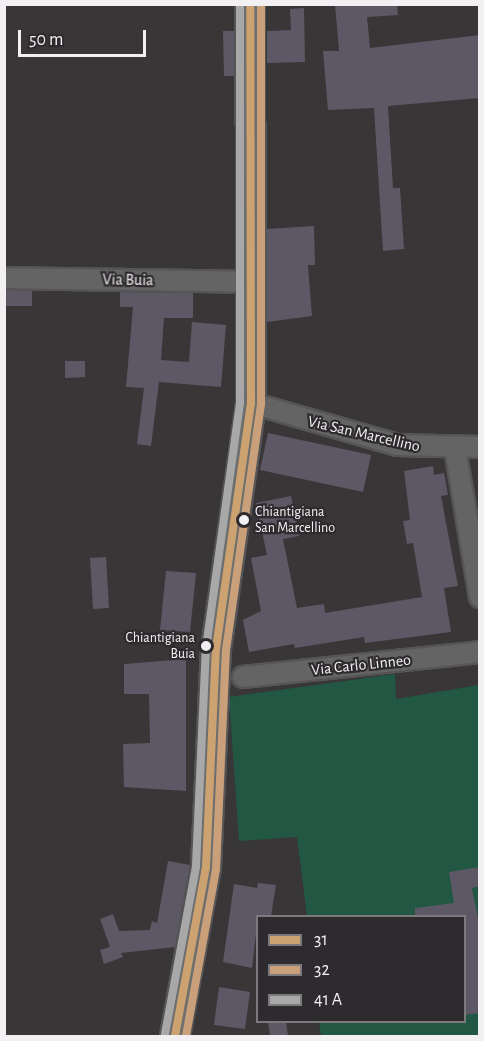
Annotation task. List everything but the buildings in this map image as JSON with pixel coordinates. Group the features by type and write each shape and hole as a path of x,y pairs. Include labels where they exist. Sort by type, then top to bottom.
{"street":[{"path":"175,1036 203,889 219,617 251,404 250,4"},
{"name":"Via Buia","path":"4,278 252,282"},
{"name":"Via San Marcellino","path":"251,404 398,445 480,447"},
{"path":"455,448 480,597"},
{"name":"Via Carlo Linneo","path":"243,677 480,652"}],"green space":[{"path":"395,674 396,699 479,685 479,1036 321,1036 319,1023 466,1023 466,915 307,915 297,837 239,841 229,697"}],"transit line":[{"path":"165,1034 196,866 206,648 240,402 240,4"},
{"name":"31","path":"175,1036 206,867 216,649 251,403 250,4"},
{"name":"32","path":"186,1036 216,869 226,650 261,404 261,4"}],"place":[{"name":"Chiantigiana San Marcellino","path":"244,520"},
{"name":"Chiantigiana Buia","path":"206,646"}]}
